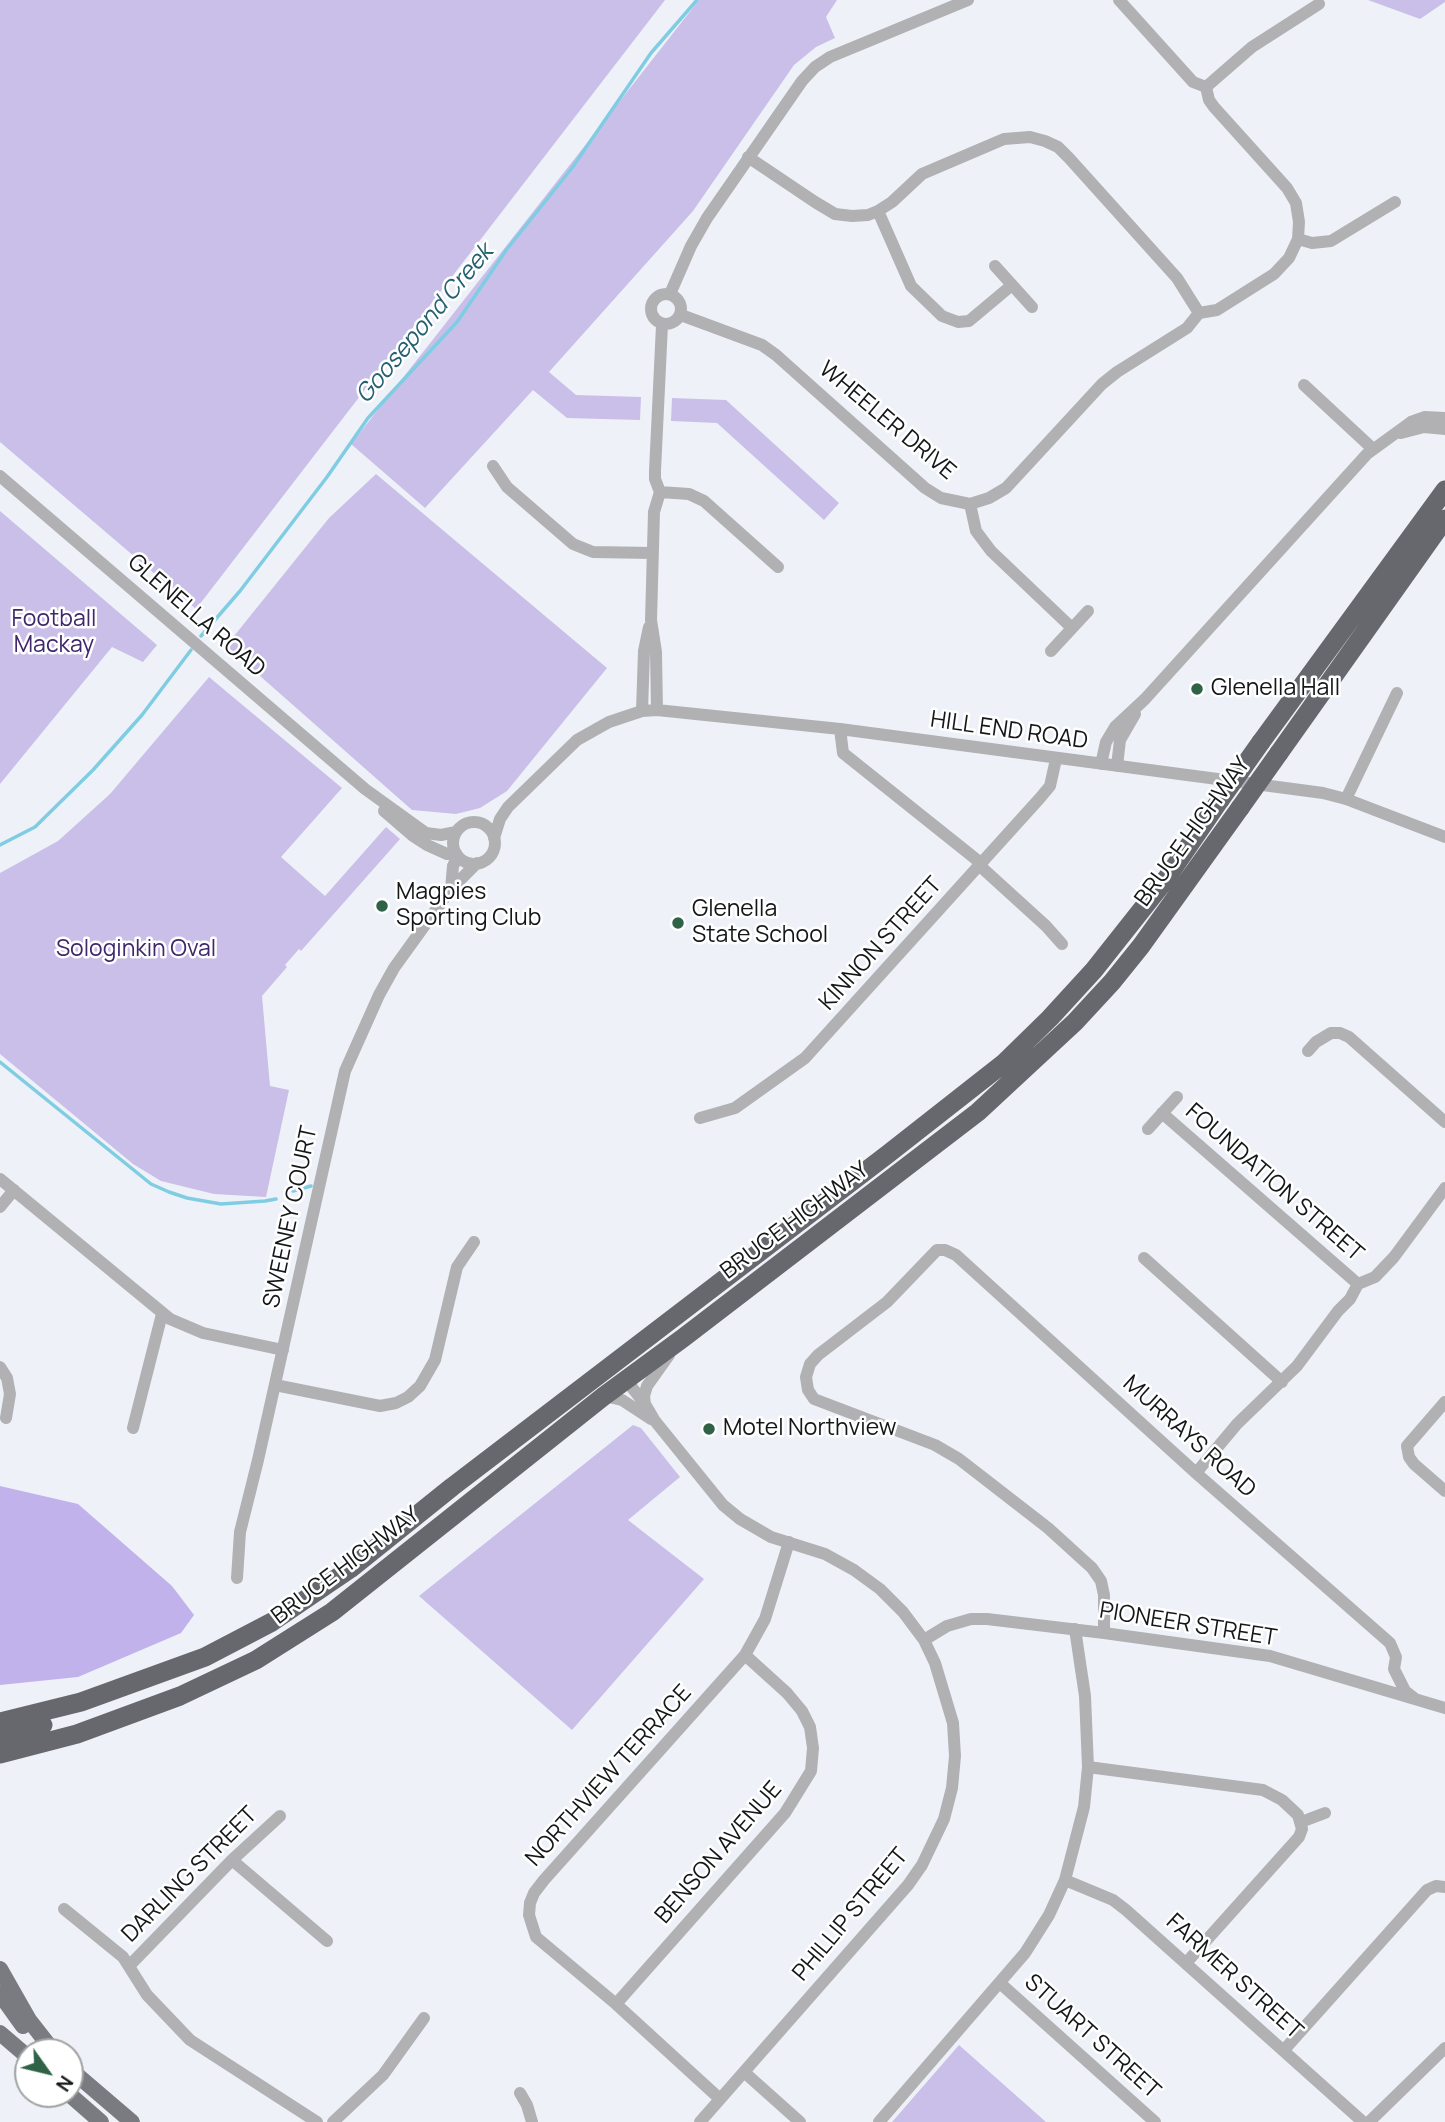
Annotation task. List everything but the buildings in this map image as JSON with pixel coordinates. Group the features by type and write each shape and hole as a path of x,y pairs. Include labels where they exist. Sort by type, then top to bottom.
{"highway":[{"name":"BRUCE HIGHWAY","path":"0,1722 93,1698 205,1657 272,1622 325,1587 1004,1063 1094,970 1166,879 1261,742 1445,490"},
{"name":"BRUCE HIGHWAY","path":"0,1754 77,1734 180,1696 278,1647 365,1587 604,1396 978,1112 1066,1030 1141,946 1445,519"},
{"path":"452,1487 492,1466 607,1378 626,1380"},
{"path":"0,1736 35,1728 141,1689 205,1657"}],"main road":[{"path":"0,1969 42,2038"},
{"path":"0,1994 26,2029 36,2038"},
{"path":"0,2033 14,2045"},
{"path":"84,2080 132,2122"},
{"path":"84,2107 101,2122"}],"street":[{"path":"670,295 691,246 748,157 815,67 830,57 968,0"},
{"path":"1119,0 1193,82 1206,87"},
{"path":"1206,87 1252,47 1319,4"},
{"path":"1206,87 1214,107 1287,188 1296,203 1298,239 1312,243 1331,241 1395,202"},
{"path":"748,157 835,214 868,215 892,202 922,174 992,144 1015,137 1045,141 1058,147 1069,158 1178,278 1199,313"},
{"path":"878,211 911,286 950,321 969,321 1012,285"},
{"name":"WHEELER DRIVE","path":"681,315 762,345 925,488 941,498 970,504 989,498 1006,488 1102,384 1117,372 1188,328 1199,313 1217,310 1274,274 1289,258 1298,239"},
{"path":"995,267 1032,307"},
{"path":"659,295 670,295 680,303 681,315 672,324 663,325 652,316 651,306 659,295"},
{"path":"657,710 656,652 651,620 652,553 654,512 660,492 655,471 663,325"},
{"path":"1304,385 1373,449"},
{"name":"HILL END ROAD","path":"494,838 500,819 508,807 577,740 609,722 642,711 657,710 841,729 1101,764 1106,742 1115,727 1145,699 1373,449 1420,418 1445,418"},
{"name":"HILL END ROAD","path":"1387,438 1424,427 1445,429"},
{"path":"493,466 507,488 573,544 593,552 652,553"},
{"name":"GLENELLA ROAD","path":"0,476 365,789 426,833 441,835 456,832"},
{"path":"660,492 689,494 704,501 778,567"},
{"path":"970,504 976,531 991,551 1072,628"},
{"path":"1051,651 1088,611"},
{"path":"642,711 644,651 651,620"},
{"path":"1346,799 1397,693"},
{"path":"1117,766 1120,740 1145,699"},
{"path":"841,729 843,752 981,865 1062,944"},
{"name":"KINNON STREET","path":"700,1118 735,1108 806,1058 1050,786 1056,759"},
{"path":"1101,764 1323,793 1346,799 1445,837"},
{"name":"GLENELLA ROAD","path":"365,789 386,813 413,836 447,855 457,855"},
{"name":"HILL END ROAD","path":"474,822 508,807"},
{"path":"474,822 488,827 494,838 494,850 490,856 477,863 466,862 457,855 454,846 456,832 474,822"},
{"name":"SWEENEY COURT","path":"451,890 457,855"},
{"name":"SWEENEY COURT","path":"237,1578 240,1532 345,1071 394,968 451,890 477,863"},
{"path":"1308,1051 1316,1042 1331,1033 1340,1032 1445,1122"},
{"name":"FOUNDATION STREET","path":"1148,1129 1177,1097"},
{"name":"FOUNDATION STREET","path":"1162,1113 1358,1284"},
{"path":"0,1179 162,1314 196,1331 283,1350"},
{"path":"1196,1473 1237,1424 1297,1366 1350,1299 1358,1284 1375,1277 1394,1257 1445,1188"},
{"path":"0,1207 14,1191"},
{"path":"275,1385 380,1406 408,1397 420,1386 435,1360 457,1268 474,1242"},
{"name":"MURRAYS ROAD","path":"1104,1633 1104,1595 1101,1581 1092,1568 1048,1528 959,1459 935,1445 814,1399 808,1390 806,1377 810,1364 818,1354 887,1302 937,1251 946,1250 956,1255 1196,1473 1391,1643 1396,1657 1394,1669 1405,1691 1414,1698"},
{"path":"1144,1258 1282,1382"},
{"path":"133,1429 162,1314"},
{"path":"645,1404 645,1393 650,1381 683,1338"},
{"path":"0,1367 7,1378 10,1394 6,1418"},
{"path":"626,1380 655,1421"},
{"path":"604,1396 622,1400 655,1421"},
{"path":"1445,1402 1407,1446 1409,1457 1414,1464 1445,1491"},
{"name":"PHILLIP STREET","path":"655,1421 723,1505 740,1520 771,1537 825,1554 854,1570 880,1589 903,1612 924,1640 942,1683 953,1723 955,1756 952,1788 933,1845 908,1885 700,2122"},
{"name":"NORTHVIEW TERRACE","path":"720,2099 616,2004 536,1937 529,1915 530,1903 544,1880 745,1655 765,1619 789,1542"},
{"name":"PIONEER STREET","path":"924,1640 947,1626 971,1619 1075,1629 1270,1656 1445,1709"},
{"path":"878,2122 1026,1954 1049,1915 1065,1880 1084,1807 1088,1767 1085,1696 1075,1629"},
{"name":"BENSON AVENUE","path":"616,2004 785,1813 811,1771 813,1748 810,1727 802,1711 788,1693 745,1655"},
{"path":"1370,1686 1383,1680 1394,1669"},
{"path":"1088,1767 1263,1790 1297,1813 1302,1831 1297,1839 1186,1963"},
{"path":"1301,1822 1325,1813"},
{"name":"DARLING STREET","path":"130,1965 232,1860 281,1816"},
{"path":"232,1860 327,1941"},
{"name":"FARMER STREET","path":"1065,1880 1113,1900 1363,2122"},
{"path":"1284,2050 1427,1890 1435,1886 1445,1887"},
{"path":"64,1909 130,1965 147,1995 190,2040 317,2122"},
{"name":"STUART STREET","path":"1001,1984 1155,2122"},
{"path":"333,2122 383,2075 424,2018"},
{"path":"1369,2122 1445,2048"},
{"path":"744,2072 800,2122"},
{"path":"520,2093 532,2122"}],"green space":[{"path":"0,0 665,0 196,609 0,442"},
{"path":"699,0 837,0 826,17 835,38 816,47 794,65 693,211 549,372 576,395 641,397 640,420 567,418 533,390 425,508 351,444"},
{"path":"1368,0 1445,0 1445,2 1420,19"},
{"path":"672,398 726,400 839,503 824,520 717,423 671,421"},
{"path":"376,474 607,668 507,791 480,808 456,814 412,810 226,646 329,518"},
{"name":"Football Mackay","path":"0,511 157,645 143,662 112,647 0,784"},
{"name":"Sologinkin Oval","path":"209,677 342,788 281,857 325,896 386,827 400,839 301,951 299,949 262,996 270,1086 289,1090 266,1197 214,1194 161,1181 133,1164 0,1054 0,873 58,841 110,794"},
{"path":"633,1425 641,1428 680,1477 628,1520 704,1579 572,1730 419,1596"},
{"path":"959,2045 1046,2122 892,2122"}],"shaded area":[{"path":"0,1486 78,1504 172,1586 194,1615 181,1633 78,1677 0,1685"}],"waterway":[{"name":"Goosepond Creek","path":"201,636 240,591 327,477 368,418 457,322 507,249 572,168 651,53 697,0"},
{"name":"Goosepond Creek","path":"0,845 35,827 93,770 142,715 191,650"},
{"path":"0,1062 151,1184 187,1198 221,1204 276,1199"},
{"path":"293,1191 311,1186"}],"place":[{"name":"Glenella Hall","path":"1197,689"},
{"name":"Magpies Sporting Club","path":"382,906"},
{"name":"Glenella State School","path":"678,923"},
{"name":"Motel Northview","path":"709,1429"}]}
